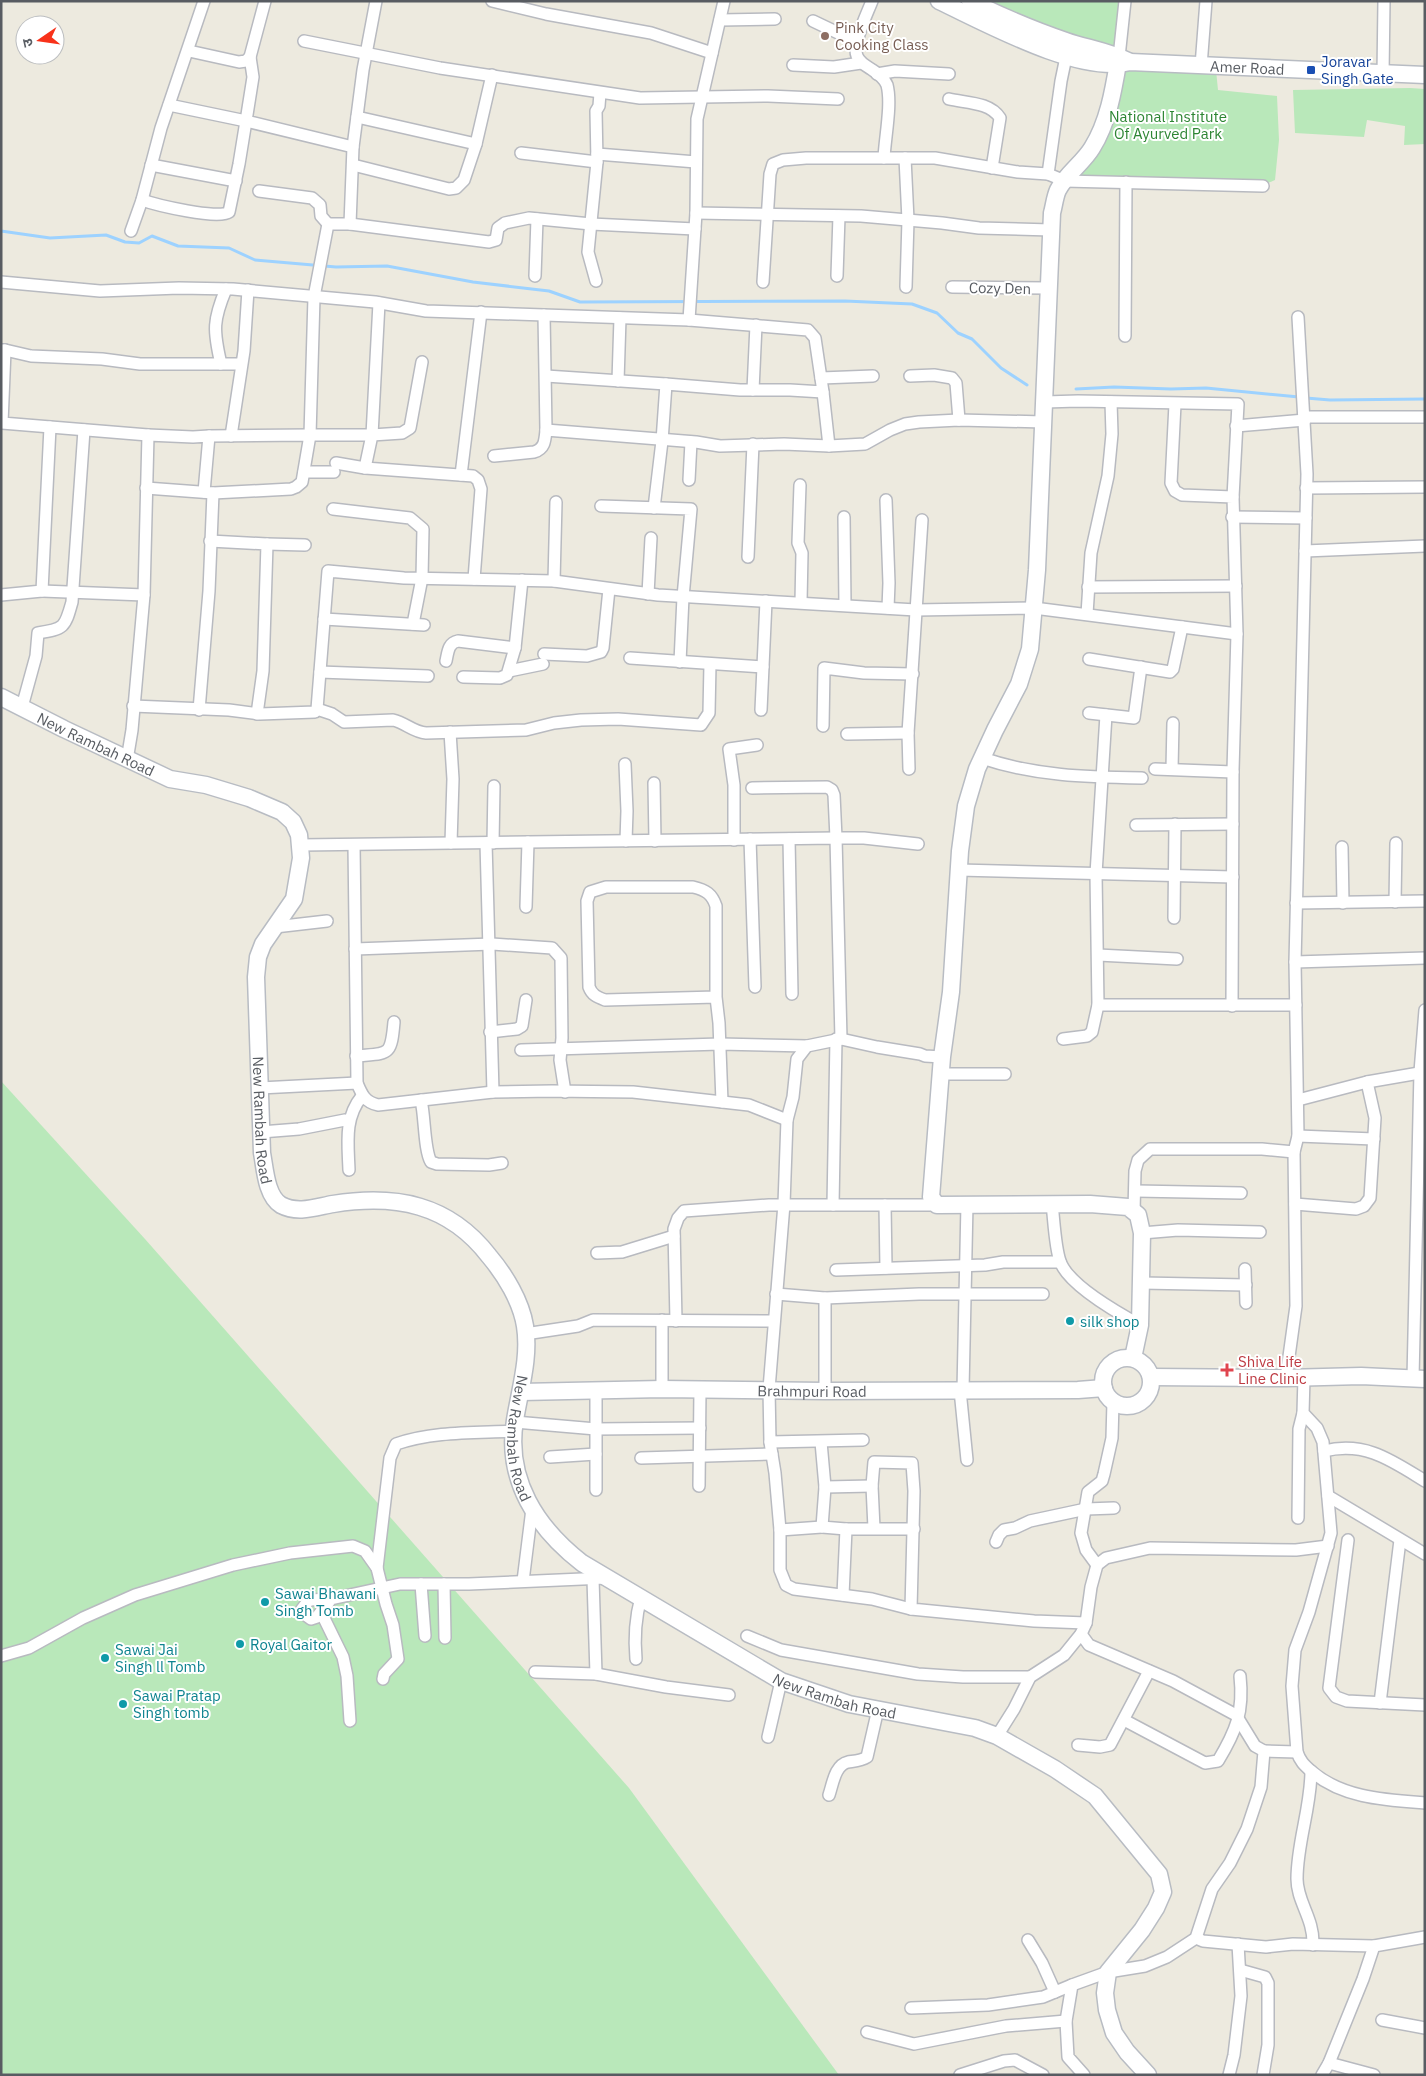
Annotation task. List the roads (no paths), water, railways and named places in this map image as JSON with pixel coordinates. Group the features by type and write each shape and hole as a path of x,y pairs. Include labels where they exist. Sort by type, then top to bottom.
{"street":[{"path":"131,231 142,200 169,105 189,51 204,1"},
{"path":"142,200 161,206 224,215 229,212 253,77 250,57 265,1"},
{"path":"350,224 353,147 366,53 376,1"},
{"path":"492,1 546,14 651,33 712,53"},
{"path":"689,320 696,213 697,119 724,1"},
{"path":"872,1 857,42 857,57 886,82 888,94 884,158"},
{"name":"Amer Road","path":"939,1 1034,45 1066,57 1097,64 1122,61 1425,75"},
{"name":"Amer Road","path":"970,1 1024,26 1122,61"},
{"path":"938,1205 932,1197 932,1188 942,1066 951,992 959,870 966,806 982,758 1019,684 1030,649 1038,570 1052,212 1057,191 1091,150 1102,130 1122,61 1125,1"},
{"path":"1201,66 1206,1"},
{"path":"1383,74 1384,1"},
{"path":"720,20 775,20"},
{"path":"813,21 857,42"},
{"path":"304,41 440,68 640,98 768,96 838,99"},
{"path":"189,51 239,62 246,61 250,57"},
{"path":"1048,174 1059,90 1066,57"},
{"path":"793,65 834,67 862,63"},
{"path":"877,74 895,72 949,74"},
{"path":"353,165 449,189 456,188 464,180 476,144 492,75"},
{"path":"596,282 588,252 597,158 596,111 600,106 600,93"},
{"path":"949,99 992,108 1000,118 992,168"},
{"path":"169,105 246,121 353,147"},
{"path":"357,117 476,144"},
{"path":"520,153 696,162"},
{"path":"763,282 769,214 770,174 773,164 783,160 806,158 935,158 992,168 1048,174 1065,181 1263,186"},
{"path":"905,158 908,220 906,287"},
{"path":"152,165 236,181"},
{"path":"1125,336 1126,182"},
{"path":"259,190 312,198 320,205 321,216 328,224 350,224 490,242 496,240 498,228 505,224 529,218 591,224 695,229"},
{"path":"696,213 839,216 908,220 980,228 1052,230"},
{"path":"837,276 839,216"},
{"path":"535,276 537,219"},
{"path":"146,488 208,493 291,489 302,482 310,435 314,297 328,224"},
{"path":"1,282 100,290 248,290 379,303 426,311 689,320 808,330 815,338 829,446"},
{"name":"Cozy Den","path":"952,287 1049,288"},
{"path":"221,364 215,327 217,311 226,289"},
{"path":"231,436 242,364 248,290"},
{"path":"365,468 372,435 379,303"},
{"path":"461,475 481,312"},
{"path":"494,456 540,450 544,445 546,430 546,376 544,315"},
{"path":"1286,1378 1296,1306 1294,1152 1298,1136 1298,1100 1295,962 1306,518 1304,415 1298,317"},
{"path":"618,381 620,318"},
{"path":"753,390 756,325"},
{"path":"242,364 140,364 102,359 31,356 3,350 2,424 193,437 402,433 410,428 422,362"},
{"path":"910,376 934,375 952,378 956,383 959,420"},
{"path":"546,376 753,390 823,392"},
{"path":"821,378 873,376"},
{"path":"654,508 662,441 666,384"},
{"path":"1045,398 1174,404 1238,404 1232,517 1237,634 1233,772 1232,1006"},
{"path":"1087,614 1091,553 1108,476 1112,434 1111,402"},
{"path":"1174,404 1172,483 1175,490 1182,495 1233,497"},
{"path":"1236,426 1304,415 1425,417"},
{"path":"546,430 720,446 753,444 829,446 865,444 905,424 959,420 1044,422"},
{"path":"42,591 50,427"},
{"path":"22,707 36,656 38,633 56,629 66,623 72,602 84,430"},
{"path":"127,760 144,595 148,435"},
{"path":"199,710 209,590 209,436"},
{"path":"689,480 691,442"},
{"path":"748,557 753,444"},
{"path":"304,472 335,468 365,468 473,476 478,480 481,489 474,579"},
{"path":"800,485 798,543 802,552 801,602"},
{"path":"1306,488 1425,487"},
{"path":"886,500 890,583 888,608"},
{"path":"554,581 556,502"},
{"path":"601,506 691,509 683,597 680,662"},
{"path":"324,618 419,624 423,529 410,518 333,509"},
{"path":"844,517 845,605"},
{"path":"1232,517 1306,518"},
{"path":"910,769 908,733 922,520"},
{"path":"648,594 651,538"},
{"path":"210,541 305,545"},
{"path":"257,714 263,671 267,544"},
{"path":"1305,551 1425,546"},
{"path":"133,706 229,710 257,714 315,712 317,709 328,571 422,578 554,581 683,597 801,602 916,610 1034,608 1237,634"},
{"path":"463,678 504,678 509,671 515,648 522,580"},
{"path":"1088,588 1236,586"},
{"path":"509,671 543,659 587,656 600,652 603,648 609,589"},
{"path":"1,595 42,591 144,595"},
{"path":"761,710 766,601"},
{"path":"1089,659 1172,671 1182,627"},
{"path":"446,660 450,646 458,641 515,648"},
{"path":"630,658 763,667"},
{"path":"317,709 332,714 344,722 393,720 401,722 418,732 526,730 554,723 618,719 701,725 709,712 710,664"},
{"path":"1089,713 1132,718 1136,716 1141,667"},
{"path":"823,726 824,668 864,673 912,674"},
{"path":"320,672 428,676"},
{"name":"New Rambah Road","path":"1,697 127,760 170,779 206,785 249,798 282,812 293,822 299,835 302,858 294,899 264,944 258,957 257,970 262,1153 267,1178 274,1198 281,1204 295,1209 308,1209 348,1201 374,1200 399,1202 432,1209 472,1236 502,1273 517,1302 525,1325 526,1348 521,1392 514,1427 516,1464 522,1491 539,1521 560,1546 599,1578 641,1597 782,1681 850,1704 975,1728 997,1736 1055,1769 1095,1796 1159,1874 1163,1892 1156,1908 1142,1930 1108,1972"},
{"path":"1063,1039 1087,1036 1092,1032 1098,1005 1096,874 1106,715"},
{"path":"1172,769 1173,723"},
{"path":"450,732 453,779 452,843"},
{"path":"847,734 908,733"},
{"path":"734,840 734,785 729,749 757,745"},
{"path":"982,758 1011,768 1045,774 1142,778"},
{"path":"625,764 626,841"},
{"path":"1155,769 1233,772"},
{"path":"654,783 655,840"},
{"path":"493,1092 490,1032 489,843 494,786"},
{"path":"752,788 827,787 832,790 834,795 838,1039 833,1205"},
{"path":"1174,918 1175,824"},
{"path":"1136,825 1233,824"},
{"path":"300,845 836,838 864,838 918,844"},
{"path":"750,839 755,987"},
{"path":"789,839 792,994"},
{"path":"526,907 528,842"},
{"path":"1395,902 1396,843"},
{"path":"354,844 357,1083 362,1096 370,1103 378,1105 493,1092 633,1092 749,1105 787,1120"},
{"path":"1342,846 1343,902"},
{"path":"959,870 1233,877"},
{"path":"716,997 605,1000 596,997 589,987 587,901 590,892 606,887 693,886 703,889 712,896 716,906 716,997 722,1102"},
{"path":"1296,903 1425,901"},
{"path":"275,927 327,921"},
{"path":"355,949 489,944 546,946 552,948 561,958 560,1060 565,1092"},
{"path":"1098,955 1178,958"},
{"path":"1295,962 1425,958"},
{"path":"490,1032 517,1029 522,1026 526,1000"},
{"path":"1098,1005 1296,1005"},
{"path":"1151,1377 1286,1378 1361,1376 1419,1379 1422,1072 1425,1010"},
{"path":"356,1056 384,1054 389,1050 392,1044 394,1022"},
{"path":"522,1050 720,1044 808,1046 838,1039 902,1050 925,1056 942,1066 1005,1074"},
{"path":"808,1046 797,1059 793,1097 787,1120 784,1204 773,1321 769,1389 771,1448 780,1530 780,1570 786,1585 794,1589 872,1599 911,1609 1034,1622 1086,1623"},
{"path":"1298,1100 1367,1082 1422,1072"},
{"path":"1294,1204 1356,1209 1364,1206 1370,1198 1375,1118 1367,1082"},
{"path":"260,1088 357,1083"},
{"path":"349,1170 348,1130 354,1106 362,1096"},
{"path":"421,1100 427,1152 431,1162 437,1164 488,1165 502,1163"},
{"path":"261,1132 299,1129 345,1120"},
{"path":"1298,1136 1374,1140"},
{"path":"1134,1211 1135,1171 1138,1160 1150,1149 1262,1149 1294,1152"},
{"path":"1136,1191 1242,1193"},
{"path":"676,1321 674,1236 678,1218 684,1211 784,1204 1052,1204 1128,1207 1138,1215 1142,1233 1140,1325 1133,1358"},
{"path":"966,1204 966,1293 962,1390 967,1460"},
{"path":"1052,1204 1060,1262 1073,1280 1102,1303 1140,1325"},
{"path":"885,1205 886,1268"},
{"path":"1142,1233 1178,1230 1260,1232"},
{"path":"597,1253 622,1252 674,1236"},
{"path":"836,1270 965,1266 1003,1262 1060,1262"},
{"path":"1245,1269 1246,1302"},
{"path":"1142,1283 1246,1285"},
{"path":"776,1294 825,1298 966,1293 1043,1294"},
{"path":"825,1298 825,1391"},
{"path":"526,1334 578,1326 593,1320 773,1321"},
{"path":"662,1320 662,1389"},
{"path":"1124,1358 1133,1358 1145,1365 1151,1377 1151,1387 1147,1396 1140,1402 1132,1406 1122,1406 1109,1398 1104,1388 1105,1371 1110,1364 1124,1358"},
{"path":"1298,1518 1299,1428 1302,1413 1304,1377"},
{"name":"Brahmpuri Road","path":"521,1392 662,1389 825,1391 1078,1390 1104,1388"},
{"path":"699,1486 700,1389"},
{"path":"596,1390 596,1490"},
{"path":"1097,1565 1086,1550 1081,1533 1088,1492 1102,1481 1104,1474 1112,1438 1114,1402"},
{"path":"1302,1413 1317,1428 1323,1442 1331,1533 1309,1612 1295,1650 1292,1686 1299,1760 1318,1777 1342,1791 1382,1800 1425,1803"},
{"path":"383,1679 384,1674 398,1659 393,1625 377,1568 390,1458 396,1444 437,1435 514,1427 596,1429 700,1428"},
{"path":"641,1458 699,1456 822,1442 862,1440"},
{"path":"822,1442 824,1487 822,1527"},
{"path":"1324,1451 1341,1447 1382,1455 1425,1481"},
{"path":"550,1457 596,1454"},
{"path":"874,1528 872,1486 874,1462 912,1463 914,1529 911,1609"},
{"path":"824,1487 872,1486"},
{"path":"1328,1496 1425,1554"},
{"path":"996,1542 1004,1530 1015,1528 1030,1521 1086,1509 1114,1508"},
{"path":"523,1581 532,1509"},
{"path":"780,1530 822,1527 914,1529"},
{"path":"843,1595 846,1529"},
{"path":"1348,1540 1329,1688 1336,1698 1380,1703 1425,1705"},
{"path":"1380,1703 1400,1540"},
{"path":"1,1656 29,1648 83,1618 135,1595 233,1565 290,1553 352,1546 365,1551 377,1568"},
{"path":"997,1736 1014,1709 1030,1677 1064,1655 1081,1634 1086,1623 1091,1587 1097,1565 1106,1558 1150,1548 1296,1550 1328,1546"},
{"path":"331,1599 317,1617 311,1619 304,1614 302,1609 309,1600 331,1599 400,1584 599,1578 596,1674"},
{"path":"421,1584 425,1636"},
{"path":"444,1584 444,1638"},
{"path":"636,1659 633,1634 641,1597"},
{"path":"321,1612 343,1657 347,1676 350,1721"},
{"path":"1081,1634 1089,1645 1149,1671 1236,1715 1254,1746 1264,1751 1297,1752"},
{"path":"747,1636 781,1650 918,1674 963,1677 1030,1677"},
{"path":"1078,1745 1100,1747 1110,1745 1149,1671"},
{"path":"535,1672 596,1674 730,1695"},
{"path":"1124,1720 1205,1763 1218,1761 1239,1722 1242,1698 1240,1676"},
{"path":"768,1737 782,1681"},
{"path":"829,1795 839,1767 844,1763 867,1757 878,1710"},
{"path":"911,2008 988,2005 1043,1997 1108,1972 1145,1966 1167,1957 1196,1938 1212,1889 1230,1863 1247,1828 1261,1786 1264,1751"},
{"path":"1311,1771 1310,1803 1301,1842 1297,1879 1298,1892 1312,1927 1313,1946"},
{"path":"1196,1938 1203,1941 1266,1947 1293,1944 1313,1946 1374,1946 1425,1937"},
{"path":"1028,1940 1042,1963 1055,1992"},
{"path":"1229,2075 1234,2055 1241,1996 1238,1944"},
{"path":"1322,2075 1329,2063 1363,1979 1374,1946"},
{"path":"1240,1970 1265,1977 1268,1983 1268,2045 1263,2075"},
{"path":"1108,1972 1105,1993 1106,2010 1114,2033 1127,2052 1148,2075"},
{"path":"1072,1985 1066,2021 1068,2057 1084,2075"},
{"path":"1382,2020 1425,2028"},
{"path":"867,2032 914,2044 1006,2026 1066,2021"},
{"path":"960,2075 1004,2061 1015,2060 1043,2075"},
{"path":"1329,2063 1374,2075"}],"waterway":[{"path":"1,231 50,238 106,235 125,242 139,243 152,236 178,246 229,248 255,260 336,267 387,266 473,282 549,291 580,302 845,301 912,304 937,313 958,333 972,339 1001,368 1027,385"},
{"path":"1076,389 1114,387 1206,388 1299,397"},
{"path":"1306,398 1330,400 1425,399"}],"place":[{"name":"Pink City Cooking Class","path":"825,36"},
{"name":"Joravar Singh Gate","path":"1311,70"},
{"name":"silk shop","path":"1070,1321"},
{"name":"Shiva Life Line Clinic","path":"1227,1370"},
{"name":"Sawai Bhawani Singh Tomb","path":"265,1602"},
{"name":"Royal Gaitor","path":"240,1644"},
{"name":"Sawai Jai Singh ll Tomb","path":"105,1658"},
{"name":"Sawai Pratap Singh tomb","path":"123,1704"}],"park label":[{"name":"National Institute Of Ayurved Park","path":"1168,124"}]}
